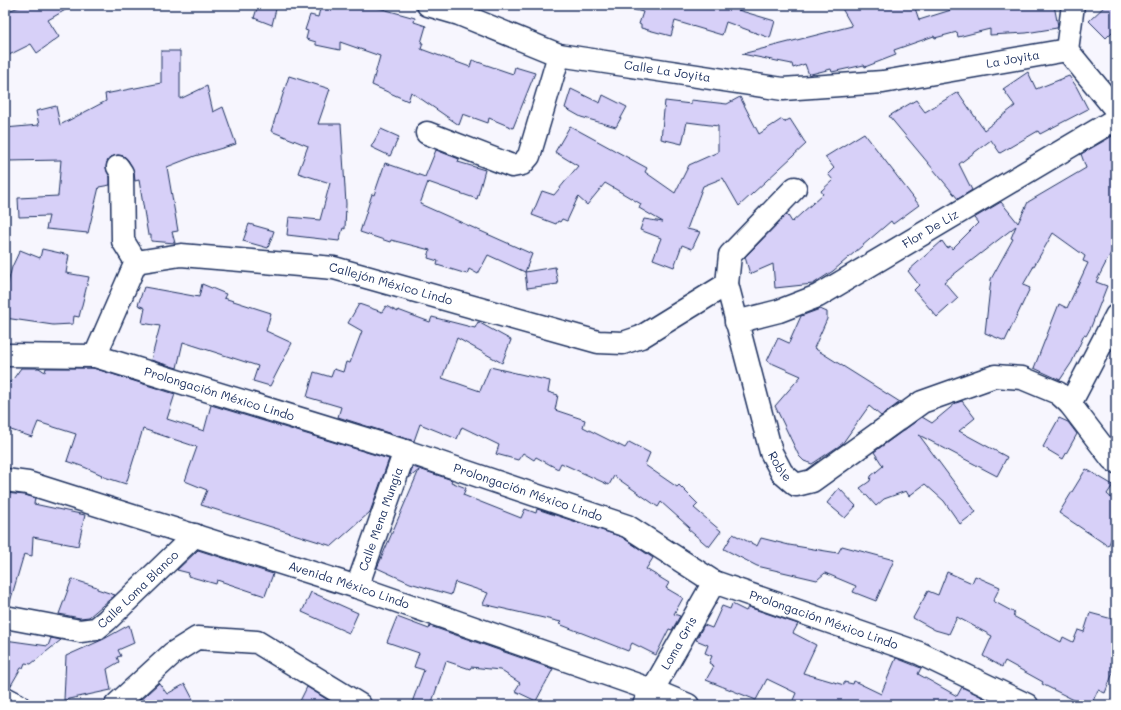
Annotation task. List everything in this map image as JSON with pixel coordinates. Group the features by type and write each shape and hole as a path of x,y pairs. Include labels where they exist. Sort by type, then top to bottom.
{"street":[{"name":"Calle La Joyita","path":"428,5 461,10 559,55 783,89 883,82"},
{"path":"1073,5 1067,50 1116,110"},
{"name":"La Joyita","path":"883,82 1067,50"},
{"path":"427,133 512,166 522,164 529,156 559,55"},
{"name":"Flor De Liz","path":"736,322 778,311 818,296 1116,119"},
{"path":"95,356 136,262 123,241 122,173 118,168"},
{"name":"Roble","path":"795,188 730,255 727,284 771,452 782,473 796,485 812,481 922,402 995,376 1022,378 1058,393 1070,404"},
{"name":"Callejón México Lindo","path":"136,262 181,255 334,268 598,342 623,343 640,337 727,284"},
{"path":"1116,316 1070,404 1112,459 1116,462"},
{"name":"Prolongación México Lindo","path":"5,355 95,356 405,451 627,526 714,582 919,653 1027,705"},
{"name":"Calle Mena Mungia","path":"357,587 405,451"},
{"name":"Avenida México Lindo","path":"5,480 28,483 357,587 648,698 688,705"},
{"name":"Calle Loma Blanco","path":"5,617 80,631 96,630 195,535"},
{"name":"Loma Gris","path":"648,698 714,582"},
{"path":"116,705 174,653 197,638 257,642 360,705"},
{"path":"5,698 18,705"}],"building":[{"path":"25,5 74,5 48,20 59,37 37,53 31,44 5,57 5,12"},
{"path":"258,5 277,5 272,25 254,18"},
{"path":"321,5 368,5 415,18 414,22 426,26 421,43 423,43 421,49 470,67 472,60 513,74 515,67 535,73 513,128 489,118 488,123 463,114 459,125 411,92 408,101 372,85 380,56 340,42 340,50 316,45 316,42 306,39 308,31 305,30 310,15 318,17"},
{"path":"636,5 699,5 716,8 717,5 721,5 775,21 770,38 726,22 722,35 675,21 671,36 641,28 641,25 639,24 643,12 635,10"},
{"path":"840,5 914,5 919,20 951,10 949,5 970,5 971,9 1008,5 1054,5 1058,26 1057,28 1026,33 990,35 990,29 958,37 957,32 935,38 934,36 894,50 896,55 865,67 864,65 832,72 831,69 809,75 805,64 793,68 792,64 742,54 852,26"},
{"path":"1106,5 1116,5 1116,28 1106,38 1089,21"},
{"path":"161,51 180,51 180,99 207,86 213,112 223,107 236,144 195,156 167,167 178,231 172,232 175,243 151,241 151,235 148,235 139,180 135,181 134,172 128,160 124,156 118,155 111,157 107,162 106,168 110,177 110,185 99,187 88,233 46,229 49,216 19,217 18,198 58,196 61,160 8,161 8,153 5,153 5,128 39,125 36,111 56,106 60,125 106,101 105,94 161,83"},
{"path":"1028,72 1036,89 1069,76 1088,109 1040,134 1038,131 1000,153 991,140 959,164 972,190 958,199 889,116 916,100 925,112 958,92 984,130 1015,106 1003,89"},
{"path":"289,76 330,89 318,124 341,124 346,204 345,229 343,228 339,241 287,235 289,217 320,220 330,183 298,173 308,146 271,131"},
{"path":"571,89 600,103 603,95 627,107 616,127 581,117 565,108"},
{"path":"740,97 759,134 782,119 784,122 790,119 806,144 739,206 723,178 703,186 687,229 700,232 692,249 682,245 674,267 653,259 661,238 640,230 644,219 663,222 639,208 641,204 605,183 587,205 578,197 567,221 562,219 556,224 532,215 542,191 554,195 578,166 555,152 570,126 647,168 645,172 675,193 689,165 718,152 718,126 687,122 682,144 661,139 665,101 691,104 691,100 727,104"},
{"path":"381,129 399,137 390,156 371,147"},
{"path":"864,133 919,205 893,224 891,221 833,271 813,284 775,288 773,264 750,274 745,257 787,214 792,222 823,194 821,191 833,180 828,174 834,168 825,157"},
{"path":"1116,134 1116,243 1096,282 1107,286 1091,327 1086,336 1084,335 1072,362 1060,380 1034,368 1059,304 1067,308 1088,263 1083,261 1085,256 1053,233 1023,285 1030,288 1005,341 985,333 991,279 1013,239 1011,238 1016,226 944,282 958,298 937,317 914,290 919,285 908,271 942,241 947,248 950,246 952,249 978,223 974,218 1001,202 1018,223 1028,202 1086,168 1081,154"},
{"path":"436,150 459,159 458,162 485,170 477,199 428,182 420,204 532,254 525,272 488,255 478,274 469,269 467,274 437,265 438,261 428,258 430,250 391,240 390,242 360,232 372,194 374,195 385,163 425,177"},
{"path":"249,224 274,231 268,248 243,241"},
{"path":"42,249 69,255 66,273 89,277 79,317 74,316 73,324 53,325 5,318 5,295 12,267 20,250 40,258"},
{"path":"555,267 558,284 527,288 525,272"},
{"path":"202,284 226,294 224,298 271,313 266,331 292,343 270,386 253,381 258,366 183,342 177,368 151,360 160,326 142,323 145,308 138,305 144,287 199,297"},
{"path":"359,304 382,312 386,306 398,312 398,310 430,322 432,317 475,328 478,322 511,340 502,363 457,338 442,378 480,391 490,367 550,381 548,392 558,395 555,410 585,420 583,427 625,448 629,442 650,453 645,465 677,487 679,485 698,504 694,508 721,531 709,547 688,529 689,527 661,502 658,507 614,476 609,485 561,463 558,469 536,457 534,460 523,453 518,460 496,454 499,445 462,427 457,439 420,424 414,441 338,417 341,407 307,397 314,372 331,377 334,369 343,372 346,362 350,363 362,331 348,323"},
{"path":"820,309 827,312 827,319 814,348 900,402 881,416 869,406 842,444 812,464 804,461 799,456 775,406 801,376 767,361 778,338 789,343 801,316"},
{"path":"21,368 39,368 45,372 46,368 93,368 175,394 167,419 204,431 211,405 389,459 370,512 332,546 201,505 207,490 185,481 197,447 143,429 126,484 101,476 102,475 67,461 76,434 38,422 32,437 5,428 5,382 11,382"},
{"path":"962,401 975,418 959,431 1007,457 997,476 919,435 976,512 960,524 944,501 925,484 909,496 906,491 884,499 876,506 860,488 870,481 871,476 883,466 874,452 922,417 932,423 956,403"},
{"path":"1059,418 1068,422 1077,434 1063,459 1043,447"},
{"path":"413,467 452,480 451,482 466,488 463,495 521,518 525,509 536,513 537,509 622,537 653,558 646,569 669,583 666,588 683,598 674,614 680,616 672,630 669,629 656,655 632,643 628,651 559,624 561,622 483,604 488,593 455,582 451,595 410,583 377,568 419,470 409,478"},
{"path":"1086,469 1113,485 1107,494 1116,502 1116,530 1108,546 1059,513"},
{"path":"839,488 856,506 845,518 827,503"},
{"path":"5,493 25,495 35,498 34,504 85,515 78,546 33,537 32,556 24,554 10,602 5,601"},
{"path":"733,534 757,546 761,538 789,545 838,553 842,546 894,560 876,601 853,592 856,586 825,573 817,580 757,566 724,549"},
{"path":"198,550 273,574 265,596 217,580 216,584 188,576 189,573 177,570"},
{"path":"947,572 972,583 975,576 1000,587 993,601 1015,613 1013,616 1061,642 1063,637 1073,642 1078,630 1084,632 1090,613 1116,620 1116,665 1105,693 1098,690 1091,705 1084,705 1042,684 1043,682 1005,661 1002,667 983,656 992,636 957,617 949,634 935,630 913,618 928,591 938,595"},
{"path":"72,579 97,587 97,589 115,595 89,617 80,618 59,614"},
{"path":"311,592 358,613 349,633 302,612"},
{"path":"732,604 746,611 748,607 798,624 793,633 816,645 803,673 844,685 844,682 853,684 854,681 881,694 896,658 921,668 918,674 957,696 962,687 998,705 838,705 828,702 827,705 791,705 796,693 767,679 756,700 706,680 714,666 709,663 712,656 705,653 708,645 696,640 704,625 712,628 722,606 730,609"},
{"path":"397,617 429,629 430,626 553,669 536,701 515,691 520,683 500,670 471,667 470,669 446,661 431,705 411,705 424,670 414,667 419,653 387,642"},
{"path":"129,625 134,643 118,650 121,656 117,657 119,662 107,669 111,690 64,700 66,656 104,639"},
{"path":"51,638 61,640 31,664 25,663 10,687 5,686 5,640 48,646"},
{"path":"159,683 167,694 185,684 196,705 135,705"},
{"path":"307,687 336,705 298,705"}]}
